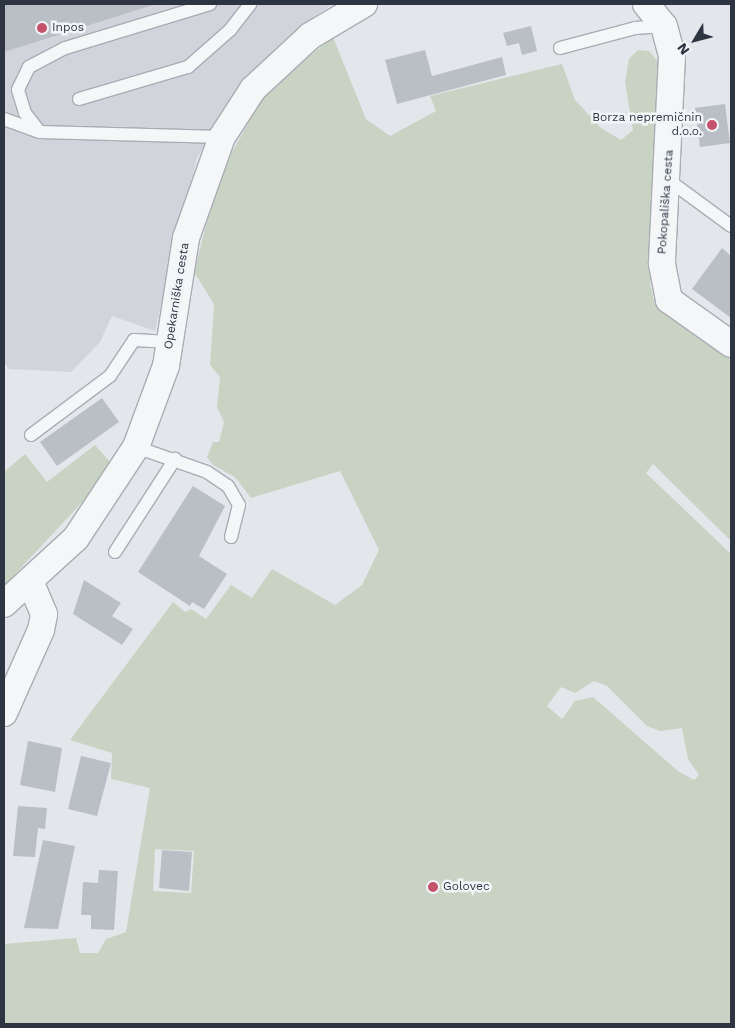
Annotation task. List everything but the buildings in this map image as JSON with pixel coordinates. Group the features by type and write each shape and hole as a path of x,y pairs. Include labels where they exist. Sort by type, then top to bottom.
{"street":[{"name":"Opekarniška cesta","path":"4,604 30,584 76,538 136,447 166,366 186,238 222,137 267,75 310,36 364,4"},
{"name":"Pokopališka cesta","path":"646,4 664,26 672,56 662,264 668,300 731,344"},
{"path":"4,713 41,630 44,614 30,584"}],"lane":[{"path":"40,132 25,113 18,90 29,67 65,48 210,4"},
{"path":"79,99 188,67 230,30 250,4"},
{"path":"560,48 635,28 664,26"},
{"path":"4,119 40,132 222,137"},
{"path":"667,179 731,226"},
{"path":"31,435 110,376 134,340 170,342"},
{"path":"136,447 175,459 228,486 239,505 231,537"},
{"path":"115,552 175,459"}],"shaded area":[{"path":"4,4 333,4 301,25 245,82 197,158 155,331 112,316 100,342 71,372 9,369 4,362"}],"green space":[{"path":"333,37 366,119 390,136 436,111 430,96 562,64 575,100 601,128 621,140 633,130 625,82 629,59 638,50 649,51 659,63 656,240 650,283 654,301 731,358 731,541 653,464 646,473 731,554 731,1024 4,1024 4,944 76,938 80,953 98,953 106,939 126,932 150,788 111,779 112,753 70,740 173,602 185,612 191,609 206,619 231,585 252,598 272,569 335,605 362,585 379,550 340,471 251,498 235,477 213,465 207,457 213,442 219,442 224,422 217,407 220,377 210,365 214,304 194,272 212,202 231,154 265,93","holes":["594,681 607,686 647,726 660,731 682,728 688,759 699,775 694,780 678,771 593,697 575,701 562,719 547,706 561,687 575,693","155,849 194,851 191,893 153,891"]},
{"path":"95,445 110,462 88,496 4,586 4,472 25,454 47,482"}],"place":[{"name":"Inpos","path":"42,28"},
{"name":"Borza nepremičnin d.o.o.","path":"712,125"},
{"name":"Golovec","path":"433,887"}]}
